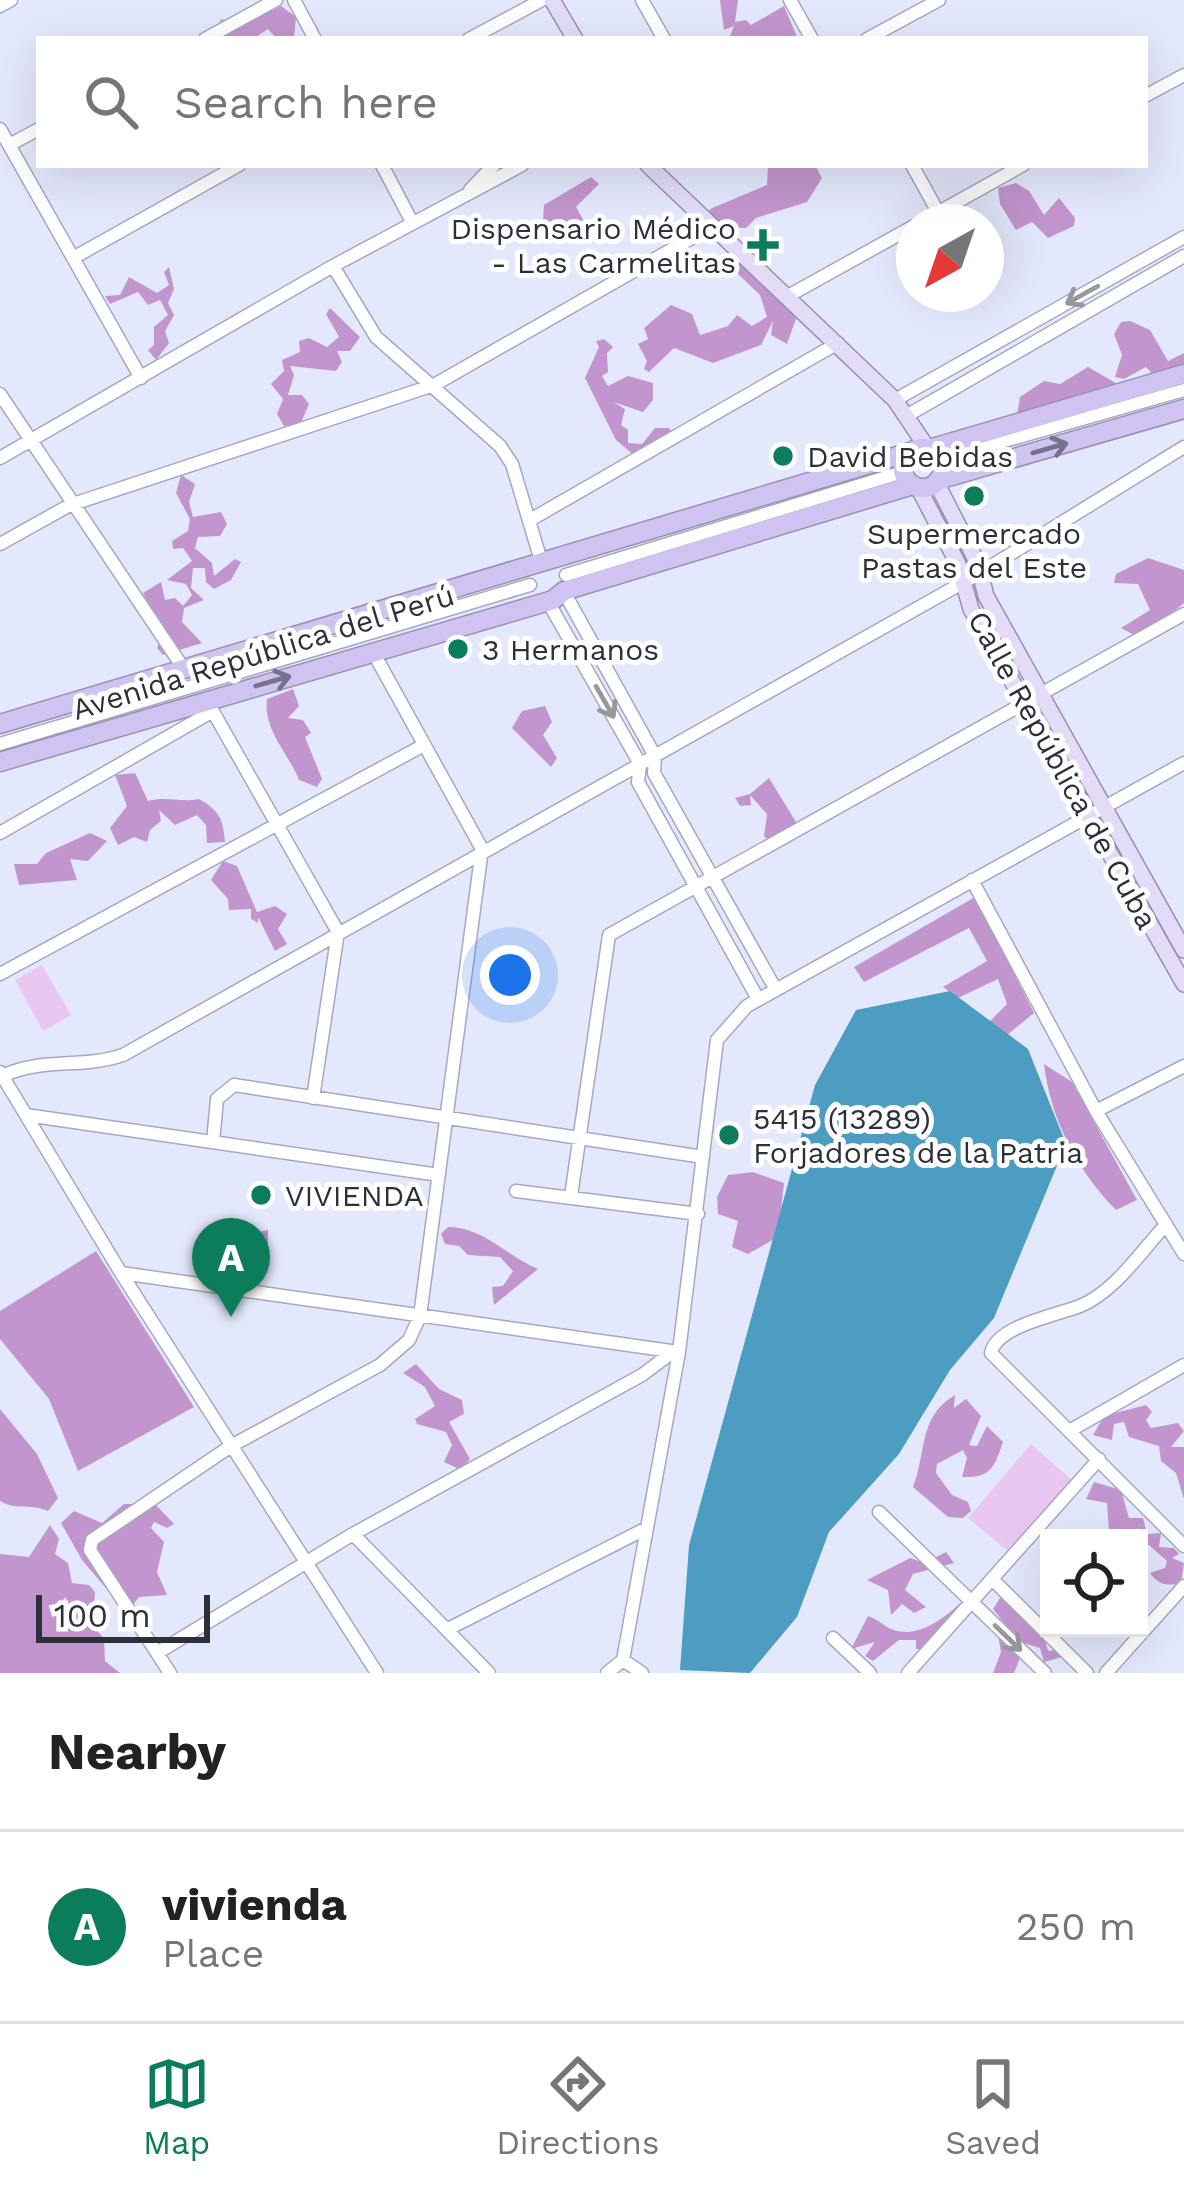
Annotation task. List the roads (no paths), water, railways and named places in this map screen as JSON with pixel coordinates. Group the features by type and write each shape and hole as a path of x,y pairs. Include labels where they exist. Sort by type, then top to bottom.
{"highway":[{"name":"Avenida República del Perú","path":"0,762 210,706 374,652 549,582 924,452 1184,374"},
{"name":"Avenida República del Perú","path":"0,724 184,669 549,582 1184,409"},
{"path":"922,481 924,452"},
{"path":"922,481 924,452"}],"main road":[{"path":"552,0 572,36"},
{"path":"651,168 895,400 912,420 924,452"},
{"name":"Calle República de Cuba","path":"922,481 980,573 986,596 1184,950"},
{"name":"Calle República de Cuba","path":"922,481 971,609 1184,984"}],"street":[{"path":"0,6 11,0"},
{"path":"210,36 276,0"},
{"path":"294,0 313,36"},
{"path":"475,36 542,0"},
{"path":"643,0 662,36"},
{"path":"790,0 810,36"},
{"path":"872,36 936,1"},
{"path":"1148,95 1184,75"},
{"path":"0,129 141,378"},
{"path":"9,146 36,131"},
{"path":"73,258 234,168"},
{"path":"384,168 412,222"},
{"path":"466,194 491,168"},
{"path":"0,458 333,266 515,168"},
{"path":"914,168 934,204"},
{"path":"952,204 1018,168"},
{"path":"0,544 70,505 434,385 710,226"},
{"path":"788,296 896,236"},
{"path":"895,400 1184,237"},
{"path":"912,420 1184,256"},
{"path":"333,266 376,337 506,455 549,582 640,764 638,782 758,999"},
{"path":"530,520 838,343"},
{"path":"924,452 1184,389"},
{"path":"0,394 184,669"},
{"path":"374,1672 1,1074 42,1061 100,1063 123,1055 482,849 963,583 1184,447"},
{"path":"0,744 549,582"},
{"path":"549,582 656,756 654,773 776,990"},
{"path":"571,1196 608,938 1184,614"},
{"path":"170,1673 90,1550 92,1540 231,1446 380,1365 409,1340 420,1316 482,849 374,652"},
{"path":"0,833 210,706 338,932 313,1098"},
{"path":"0,974 424,745"},
{"path":"607,1673 623,1660 647,1528 698,1214 717,1040 758,999 1184,763"},
{"path":"972,880 1096,1112 1163,1228 1184,1254"},
{"path":"1096,1112 1184,1066"},
{"path":"213,1142 217,1099 234,1085 703,1157"},
{"path":"26,1115 439,1175"},
{"path":"516,1191 698,1214"},
{"path":"1163,1228 1088,1303 993,1343 993,1357 1184,1546"},
{"path":"121,1273 676,1352"},
{"path":"157,1653 353,1534 676,1352"},
{"path":"1071,1430 1184,1365"},
{"path":"908,1673 1099,1459"},
{"path":"880,1512 1045,1673"},
{"path":"448,1630 647,1528"},
{"path":"353,1534 487,1671"},
{"path":"993,1580 1087,1673"},
{"path":"1106,1673 1184,1586"},
{"path":"833,1637 871,1673"},
{"path":"623,1660 642,1673"}],"water":[{"path":"950,991 1028,1049 1066,1144 994,1318 950,1370 899,1454 829,1532 797,1617 750,1673 680,1670 689,1545 815,1085 856,1010"}],"place":[{"name":"Dispensario Médico - Las Carmelitas","path":"763,245"},
{"name":"David Bebidas","path":"783,456"},
{"name":"Supermercado Pastas del Este","path":"974,496"},
{"name":"3 Hermanos","path":"458,649"},
{"name":"5415 (13289) Forjadores de la Patria","path":"729,1135"},
{"name":"VIVIENDA","path":"261,1195"},
{"name":"vivienda","path":"231,1317"}]}
